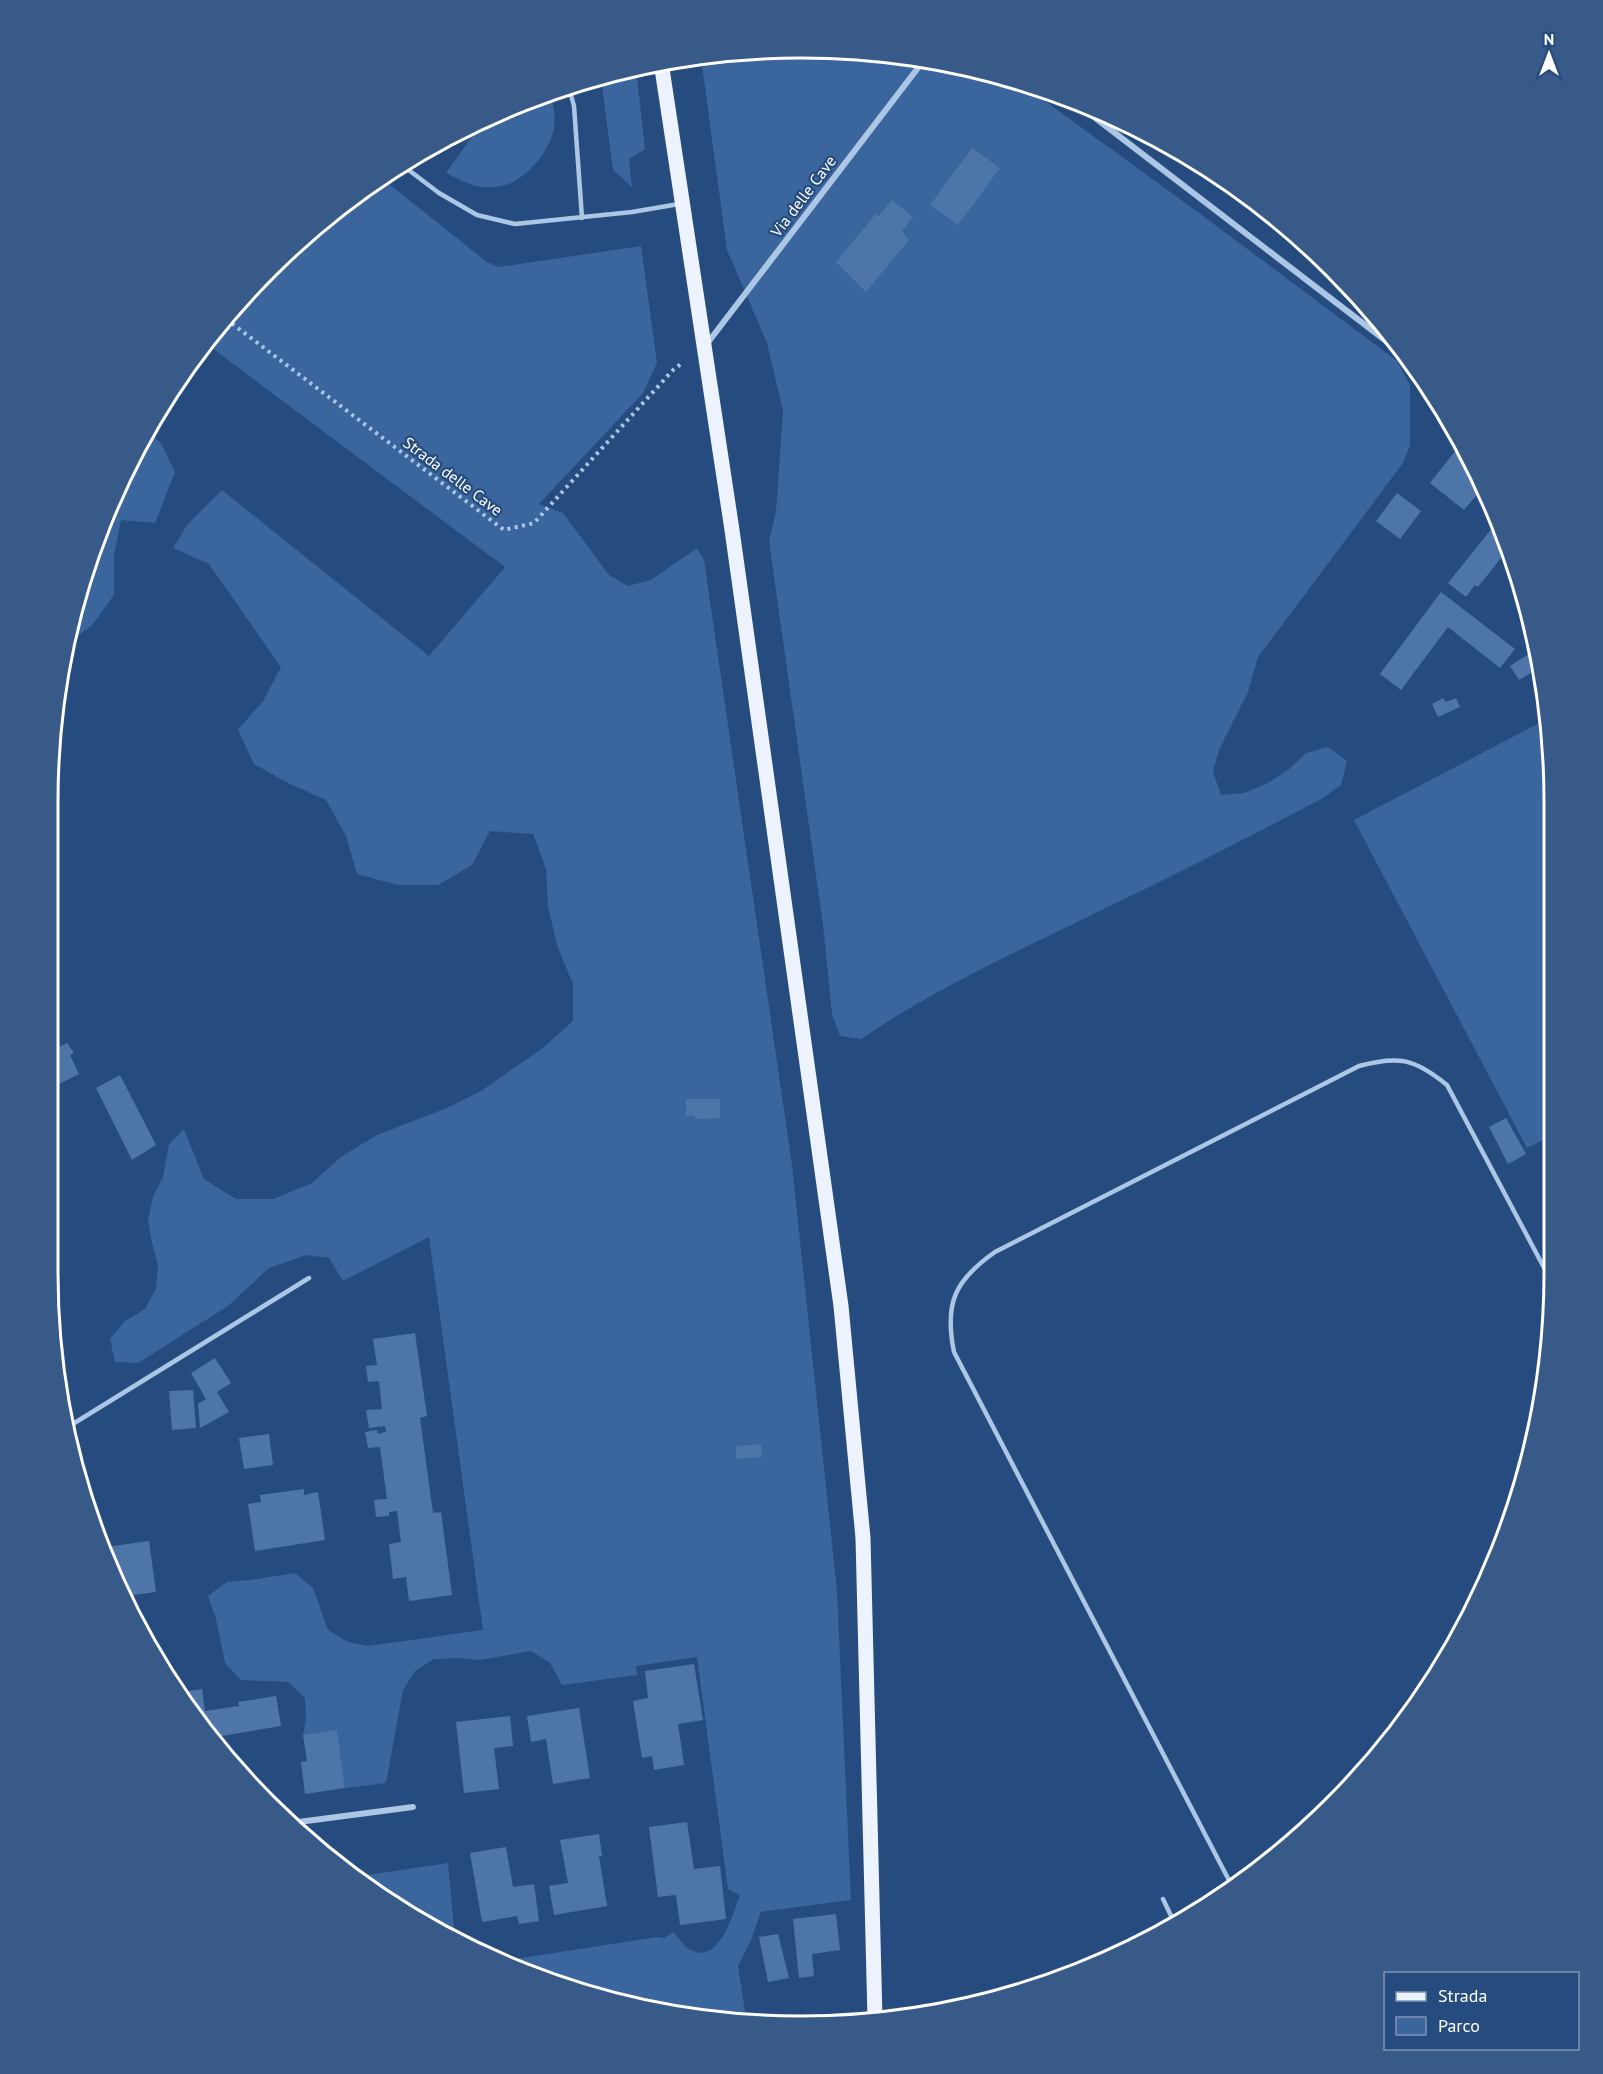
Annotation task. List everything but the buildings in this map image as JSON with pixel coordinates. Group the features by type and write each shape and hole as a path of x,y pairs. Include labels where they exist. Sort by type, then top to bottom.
{"main road":[{"path":"662,72 740,588 841,1306 863,1538 875,2011"}],"street":[{"name":"Via delle Cave","path":"703,349 918,68"},
{"path":"1100,121 1381,337"},
{"path":"301,1821 413,1807"}],"lane":[{"path":"571,96 574,106 582,218"},
{"path":"410,171 439,193 477,215 515,224 582,218 682,204"},
{"path":"1229,1880 954,1352 949,1328 952,1305 961,1283 975,1265 995,1252 1359,1066 1382,1060 1406,1061 1428,1070 1447,1085 1544,1269"},
{"path":"74,1423 309,1278"},
{"path":"1163,1899 1172,1917"}],"path":[{"name":"Strada delle Cave","path":"233,324 504,530 534,523 674,370 703,349"}],"green space":[{"path":"802,58 898,65 994,84 1042,99 1397,361 1410,385 1410,446 1403,463 1258,657 1248,692 1219,750 1213,772 1221,795 1244,793 1266,784 1288,770 1306,753 1328,747 1347,761 1341,785 1321,799 1242,840 952,985 861,1039 840,1036 832,1014 823,925 769,541 776,511 783,411 767,343 727,250 702,65"},
{"path":"637,78 645,149 629,159 632,187 613,170 602,86"},
{"path":"552,102 555,118 549,143 540,159 520,178 505,185 485,187 472,185 446,173 473,135"},
{"path":"389,184 487,262 499,267 641,246 657,363 643,393 539,504 563,513 609,575 628,586 651,580 697,548 704,560 792,1165 837,1591 851,1900 761,1912 738,1966 745,2013 657,2001 609,1990 517,1959 657,1937 664,1938 673,1932 685,1946 696,1952 706,1952 715,1947 722,1938 740,1895 728,1889 697,1657 636,1666 637,1675 562,1685 550,1663 531,1651 480,1660 434,1659 415,1671 403,1690 386,1783 345,1788 337,1731 303,1735 306,1720 305,1698 288,1682 241,1680 225,1663 216,1619 208,1596 227,1582 295,1573 313,1588 328,1630 348,1642 368,1646 483,1630 429,1237 343,1281 329,1258 306,1255 269,1268 228,1306 138,1363 115,1362 110,1339 125,1321 145,1309 156,1289 158,1265 148,1220 153,1197 163,1177 169,1144 184,1129 204,1179 236,1199 274,1199 312,1183 341,1157 375,1136 449,1107 481,1091 544,1047 573,1021 573,984 558,948 548,907 546,869 533,834 490,831 472,865 438,885 398,885 357,874 346,836 326,800 254,764 238,730 263,701 281,667 209,564 173,548 187,525 222,490 429,656 505,567 213,348 276,276 349,212"},
{"path":"154,438 161,443 175,472 155,523 121,520 114,555 114,595 92,625 78,636 98,563 115,517"},
{"path":"1540,723 1544,802 1544,1140 1527,1148 1354,820"},
{"path":"448,1863 454,1929 430,1916 367,1875"}]}
